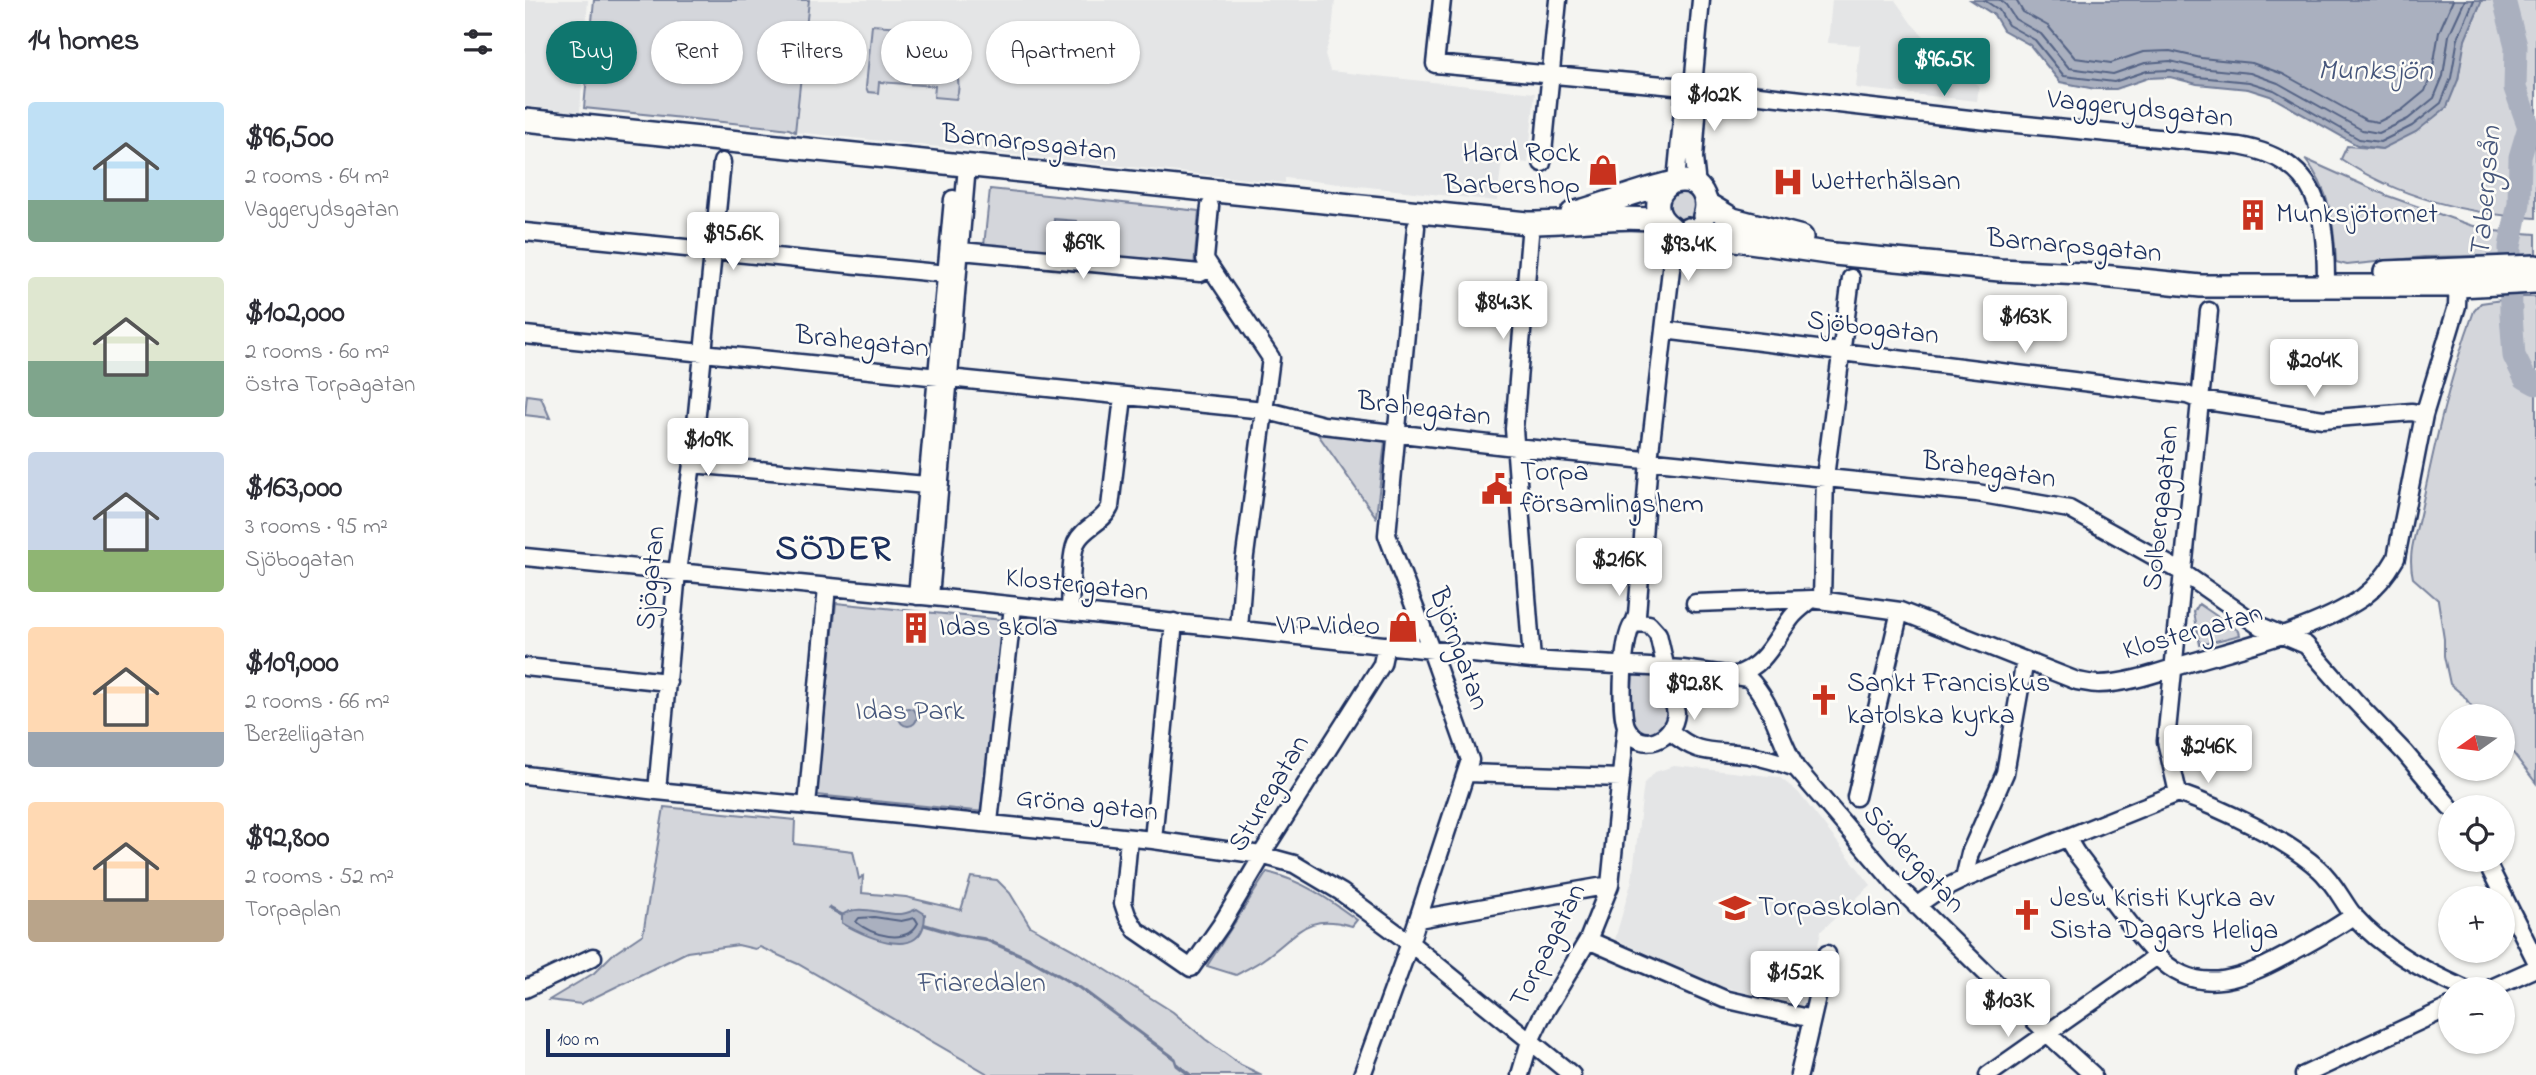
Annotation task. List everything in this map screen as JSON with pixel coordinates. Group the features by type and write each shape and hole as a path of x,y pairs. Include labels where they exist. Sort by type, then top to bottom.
{"main road":[{"name":"Barnarpsgatan","path":"525,120 1529,229 1631,216 1728,239 1834,254 2201,286 2534,274"},
{"name":"Barnarpsgatan","path":"1529,229 1650,188 1687,188 1733,219 1798,236 1853,244 2003,261 2083,265 2226,279 2326,280"},
{"path":"1687,188 1702,219 1676,226 1657,208 1658,200 1664,189 1687,188"}],"street":[{"name":"Vaggerydsgatan","path":"1442,0 1435,64 2239,146 2263,151 2289,165 2304,180 2315,197 2323,221 2326,280"},
{"path":"1542,163 1558,0"},
{"path":"1687,188 1694,158 1698,102 1694,89 1701,0"},
{"name":"Sjögatan","path":"657,791 677,572 692,464 722,162"},
{"path":"923,596 961,166"},
{"path":"1210,206 1205,259 1271,358 1244,562 1239,629"},
{"path":"1658,634 1650,624 1634,623 1637,615 1638,579 1676,226"},
{"name":"Björngatan","path":"1362,1075 1410,943 1471,760 1387,535 1416,227"},
{"path":"1529,229 1514,429 1532,660"},
{"path":"525,232 951,274"},
{"path":"953,251 1200,273 1210,268"},
{"name":"Klostergatan","path":"1695,603 1817,599 1900,611 2077,681 2099,684 2172,668 2285,634 2359,600 2374,589 2388,573 2396,558 2424,415 2457,306 2458,277"},
{"path":"1736,675 1751,670 1762,660 1792,616 1817,599 1825,477 1851,278"},
{"name":"Solbergagatan","path":"2178,793 2166,741 2209,311"},
{"name":"Sjöbogatan","path":"1664,330 2187,395 2200,400 2323,419 2412,412 2424,415"},
{"name":"Brahegatan","path":"525,335 1264,411 1323,425 1976,493 2069,509 2182,572 2259,625 2306,645 2440,795"},
{"path":"1070,611 1076,544 1087,529 1106,516 1110,507 1123,397"},
{"path":"692,464 933,486"},
{"name":"Klostergatan","path":"525,557 1532,660 1736,675"},
{"path":"1626,726 1631,734 1650,742 1661,740 1671,732 1676,713 1658,634 1638,579"},
{"path":"807,806 827,587"},
{"path":"989,822 1013,606"},
{"path":"1856,797 1900,611"},
{"path":"1153,840 1174,622"},
{"name":"Torpagatan","path":"1520,1075 1530,1041 1588,940 1610,885 1626,726 1623,714 1624,665 1629,627 1634,623"},
{"name":"Sturegatan","path":"1129,838 1122,903 1126,912 1136,930 1188,966 1221,925 1261,855 1381,664 1386,645"},
{"path":"1964,879 1970,853 2004,773 2025,660"},
{"path":"525,667 668,682"},
{"name":"Södergatan","path":"1736,675 1748,678 1764,698 1784,747 1796,768 1916,906 2094,1075"},
{"path":"1671,732 1700,751 1768,758 1796,768"},
{"path":"1622,756 1640,738"},
{"path":"1467,773 1621,778"},
{"name":"Gröna gatan","path":"525,775 657,791 1153,840 1261,855 1294,864 1341,892 1410,943 1572,1075"},
{"path":"1916,906 1933,894 1964,879 2178,793 2256,829 2303,856 2321,870 2354,915 2395,951 2439,977"},
{"path":"2067,838 2157,956 2175,970 2190,976 2205,980 2231,980 2258,971 2354,915"},
{"path":"2492,872 2536,961"},
{"path":"1418,919 1610,885"},
{"path":"1588,940 1724,999 1812,1019"},
{"path":"1799,1075 1827,954"},
{"path":"1988,1075 2157,956"},
{"path":"525,989 593,957"},
{"path":"2515,977 2536,968"},
{"path":"2304,1075 2438,1013"}],"shaded area":[{"path":"525,0 588,0 586,21 546,21 546,84 582,84 580,112 525,106"},
{"path":"809,0 1335,0 1332,32 1325,54 1330,71 1535,93 1528,163 1502,160 1497,201 1285,178 1285,183 795,132 800,84 867,84 867,21 807,21"},
{"path":"1832,0 1895,0 1911,23 1956,69 1979,86 1977,101 1856,88 1860,45 1828,43"},
{"name":"Torpaskolan","path":"1674,766 1779,777 1798,792 1871,885 1821,931 1805,1006 1715,985 1615,939 1632,880 1644,783 1655,772"}],"green space":[{"path":"594,0 809,0 807,21 757,21 757,84 800,84 795,132 773,127 584,108 586,84 637,84 637,21 592,21"},
{"path":"2482,0 2536,0 2536,218 2485,213 2434,202 2386,184 2341,159 2347,146 2382,149 2458,80 2464,40"},
{"path":"872,25 881,25 881,82 878,93 868,92"},
{"path":"907,84 958,84 956,99 934,97 935,86"},
{"path":"2305,159 2388,196 2470,225 2493,231 2536,234 2536,255 2424,257 2347,265 2336,262 2329,208 2320,183"},
{"path":"990,189 1199,211 1194,267 984,246"},
{"path":"1674,189 1695,192 1697,215 1691,220 1681,222 1670,219 1666,197"},
{"path":"2536,297 2536,783 2515,756 2515,704 2470,704 2450,684 2438,600 2413,578 2411,569 2413,544 2444,409 2474,311 2481,303"},
{"path":"527,395 541,397 550,418 525,415"},
{"path":"1317,433 1385,441 1376,517"},
{"name":"Idas Park","path":"836,603 1003,620 985,812 816,795"},
{"path":"2199,604 2239,631 2240,635 2200,645 2194,612"},
{"path":"1633,673 1662,675 1668,716 1661,729 1652,732 1638,731 1634,724 1631,710"},
{"name":"Friaredalen","path":"664,807 795,820 794,844 853,851 859,879 863,876 862,893 906,897 961,910 971,877 997,880 1010,893 1030,926 1081,954 1173,1012 1241,1065 1262,1075 990,1075 798,964 760,947 755,949 738,945 687,952 581,1004 549,1000 594,973 612,955 643,934"},
{"path":"1267,872 1314,891 1357,920 1352,926 1324,922 1304,928 1262,960 1236,975 1207,966"}],"water":[{"name":"Munksjön","path":"1971,0 2482,0 2465,40 2458,80 2447,107 2416,132 2382,149 2357,145 2270,96 2248,89 2197,84 2170,77 2148,78 2116,89 2095,89 2060,82 2030,45 2003,30 1994,15"},
{"path":"1054,219 1077,221 1076,234 1053,233"},
{"path":"908,708 914,711 917,717 914,723 908,726 902,723 899,717 902,711"},
{"path":"917,909 925,914 922,929 915,938 905,943 865,935 842,923 842,915 855,910 900,914"}],"waterway":[{"name":"Tabergsån","path":"2504,0 2516,46 2515,88 2529,127 2520,157 2519,203 2510,247 2514,356 2525,378 2536,384"},
{"path":"829,908 842,915"},
{"path":"925,925 984,939 1030,959 1080,988 1175,1059 1177,1065 1190,1075"}],"place":[{"name":"Hard Rock Barbershop","path":"1603,170"},
{"name":"Wetterhälsan","path":"1788,182"},
{"name":"Munksjötornet","path":"2253,215"},
{"name":"Torpa församlingshem","path":"1497,489"},
{"name":"VIP Video","path":"1403,627"},
{"name":"Idas skola","path":"916,628"},
{"name":"Sankt Franciskus katolska kyrka","path":"1824,700"},
{"name":"Torpaskolan","path":"1735,908"},
{"name":"Jesu Kristi Kyrka av Sista Dagars Heliga","path":"2027,915"}],"district":[{"name":"SÖDER","path":"834,550"}]}
